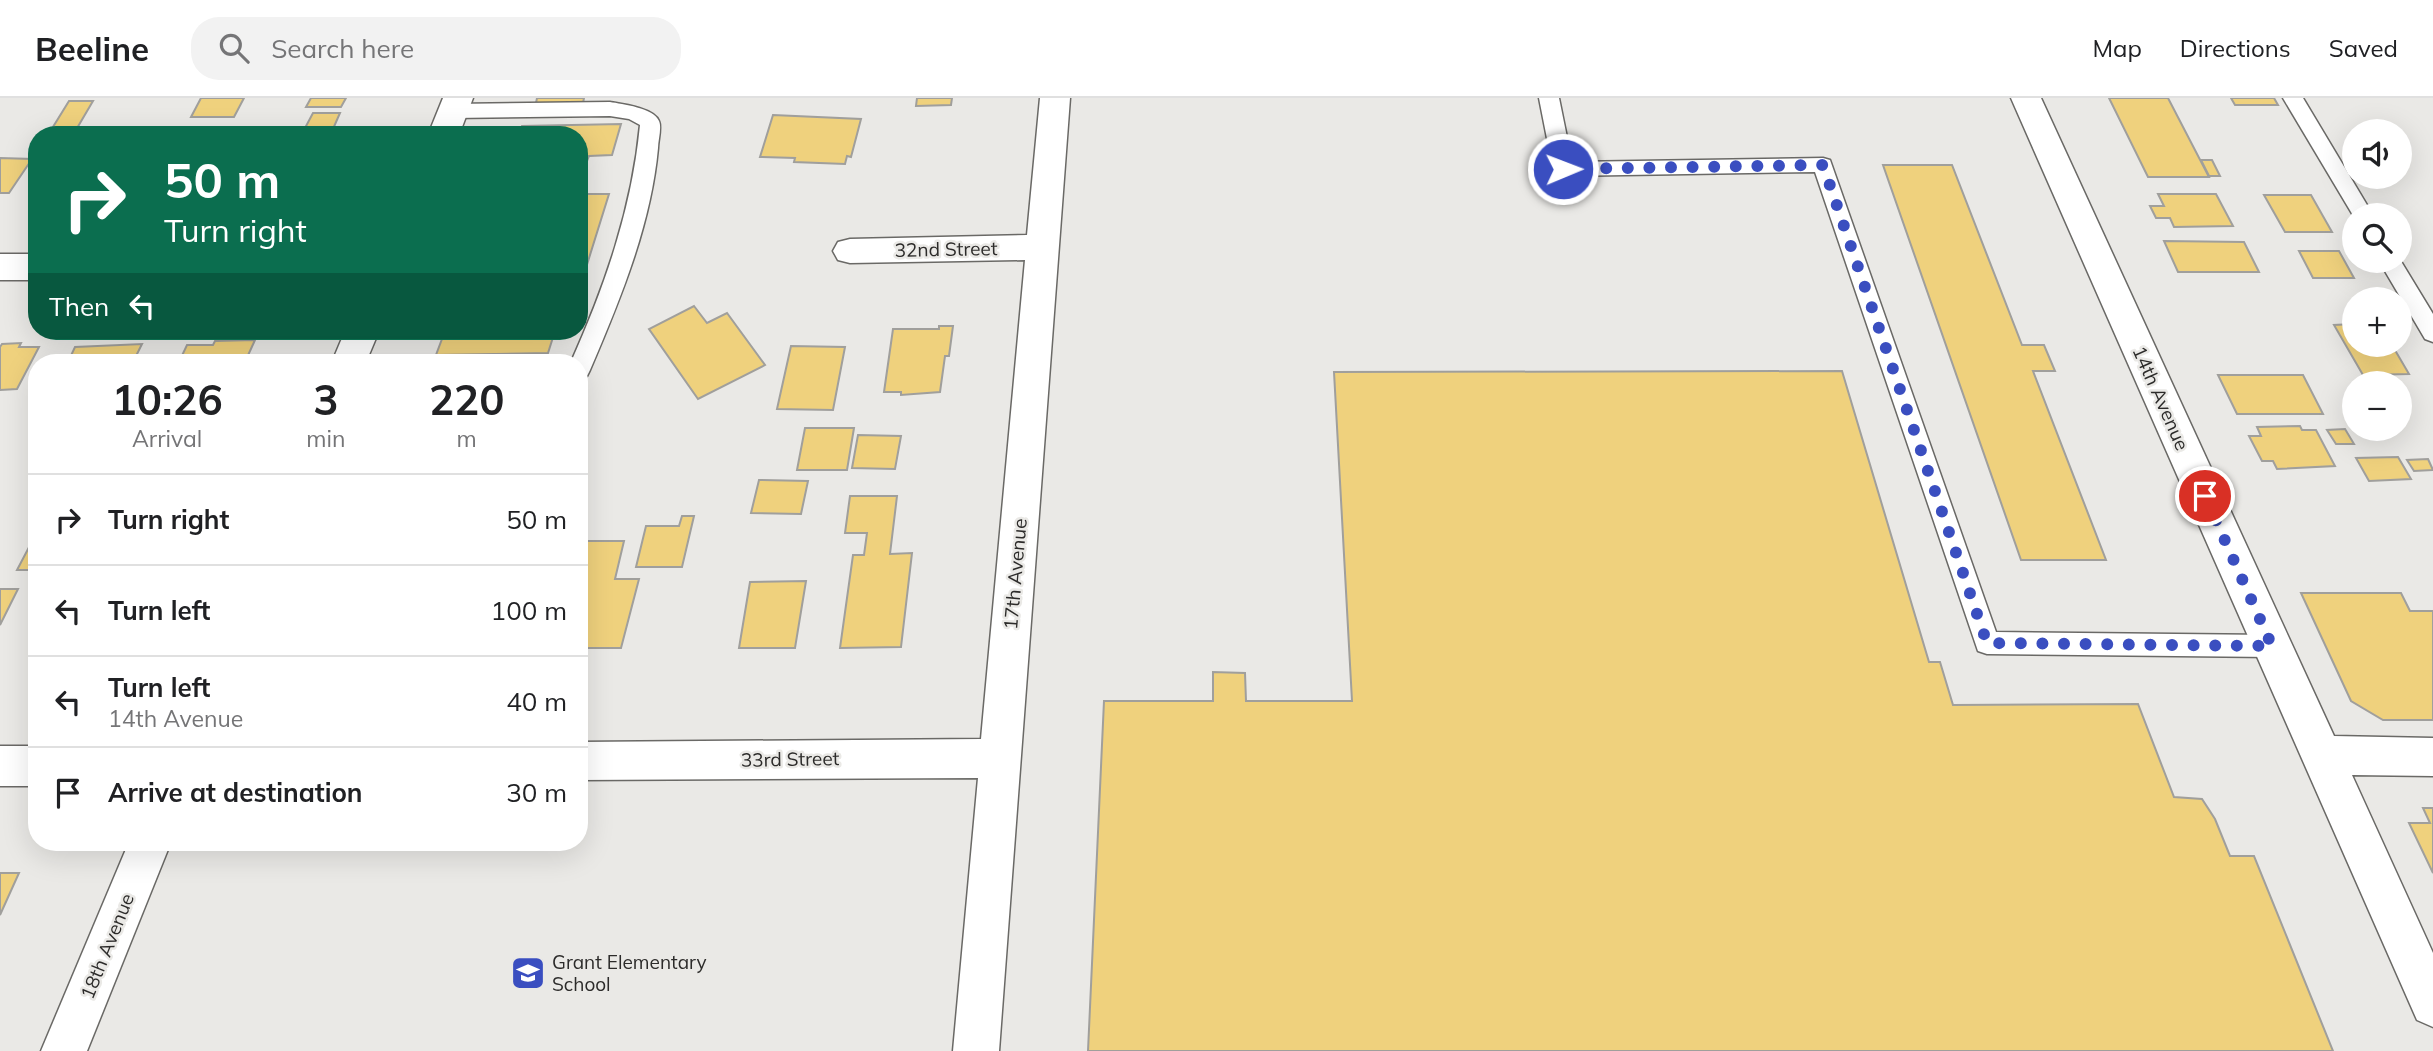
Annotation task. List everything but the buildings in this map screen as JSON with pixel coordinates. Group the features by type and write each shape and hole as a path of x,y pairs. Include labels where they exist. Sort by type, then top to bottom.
{"street":[{"name":"17th Avenue","path":"976,1051 1055,98"},
{"name":"14th Avenue","path":"2026,98 2433,1004"},
{"name":"32nd Street","path":"850,251 1042,247"},
{"path":"0,267 28,267"},
{"path":"2321,755 2433,757"},
{"name":"33rd Street","path":"588,761 1000,758"},
{"path":"0,766 28,766"},
{"name":"18th Avenue","path":"64,1051 146,851"}],"lane":[{"path":"1549,98 1563,169 1823,165 1987,643 2272,646"},
{"path":"2293,98 2355,203"},
{"path":"451,114 610,109 634,113 650,122 649,144 632,225 600,323 586,354"},
{"path":"2397,273 2433,334"}],"place":[{"name":"Grant Elementary School","path":"528,973"}],"route":[{"path":"1563,169 1823,165 1987,643 2272,646 2205,496"}]}
